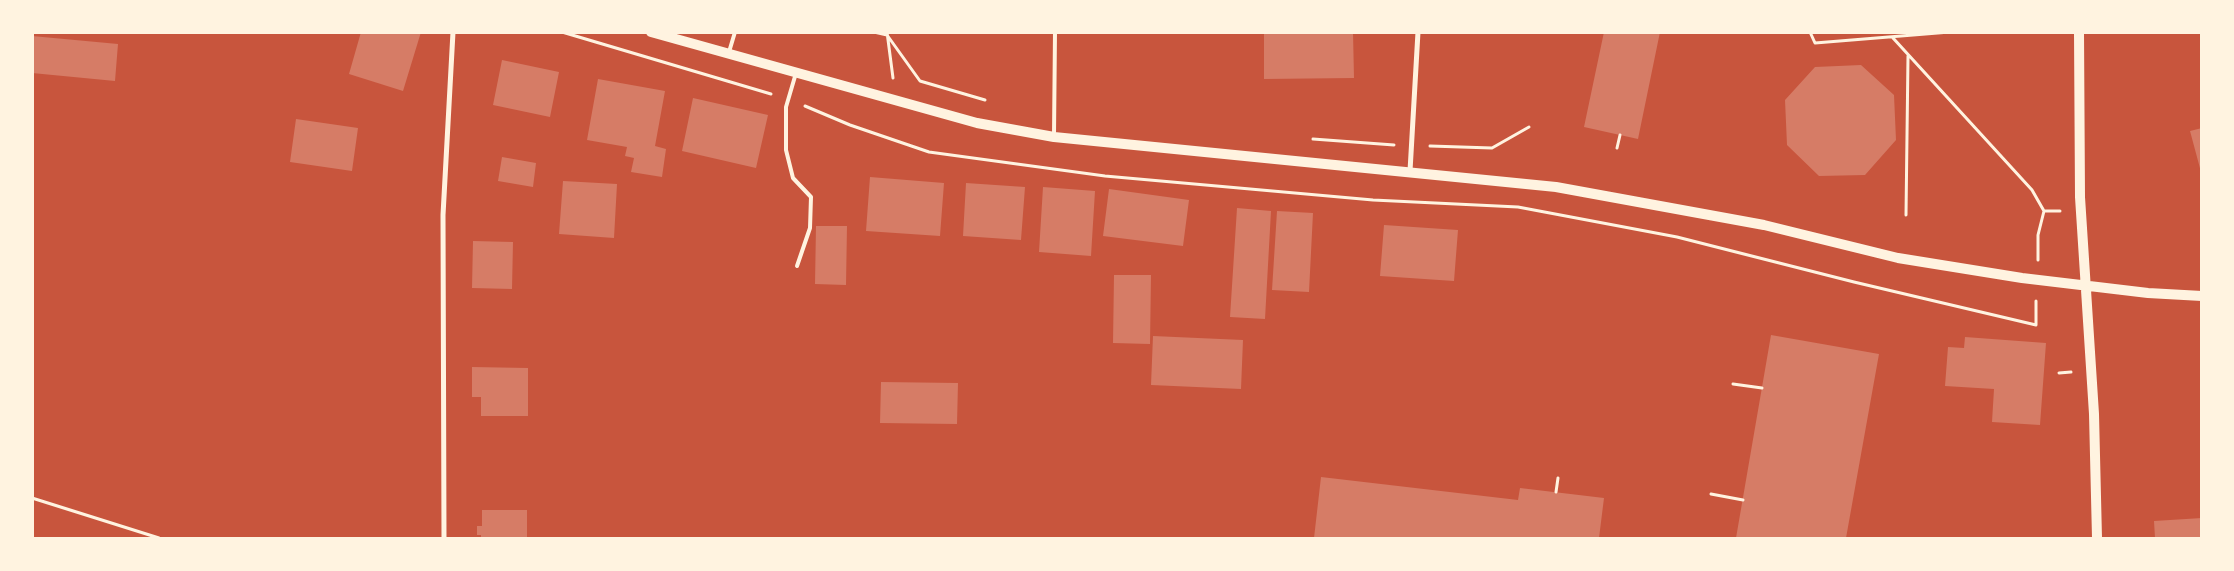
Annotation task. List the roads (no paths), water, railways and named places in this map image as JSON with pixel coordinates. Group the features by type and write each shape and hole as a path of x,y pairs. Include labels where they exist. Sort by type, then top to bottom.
{"main road":[{"path":"651,32 978,123 1054,137 1521,182 1589,191 1764,225 1898,258 2037,280 2148,293 2202,296"},
{"path":"2079,32 2080,197 2094,414 2097,538"}],"street":[{"path":"444,538 443,215 453,32"},
{"path":"1410,171 1418,32"}],"lane":[{"path":"728,52 735,32"},
{"path":"1054,137 1055,32"},
{"path":"796,73 788,99 786,150 793,178 811,197 810,228 797,266"}]}
